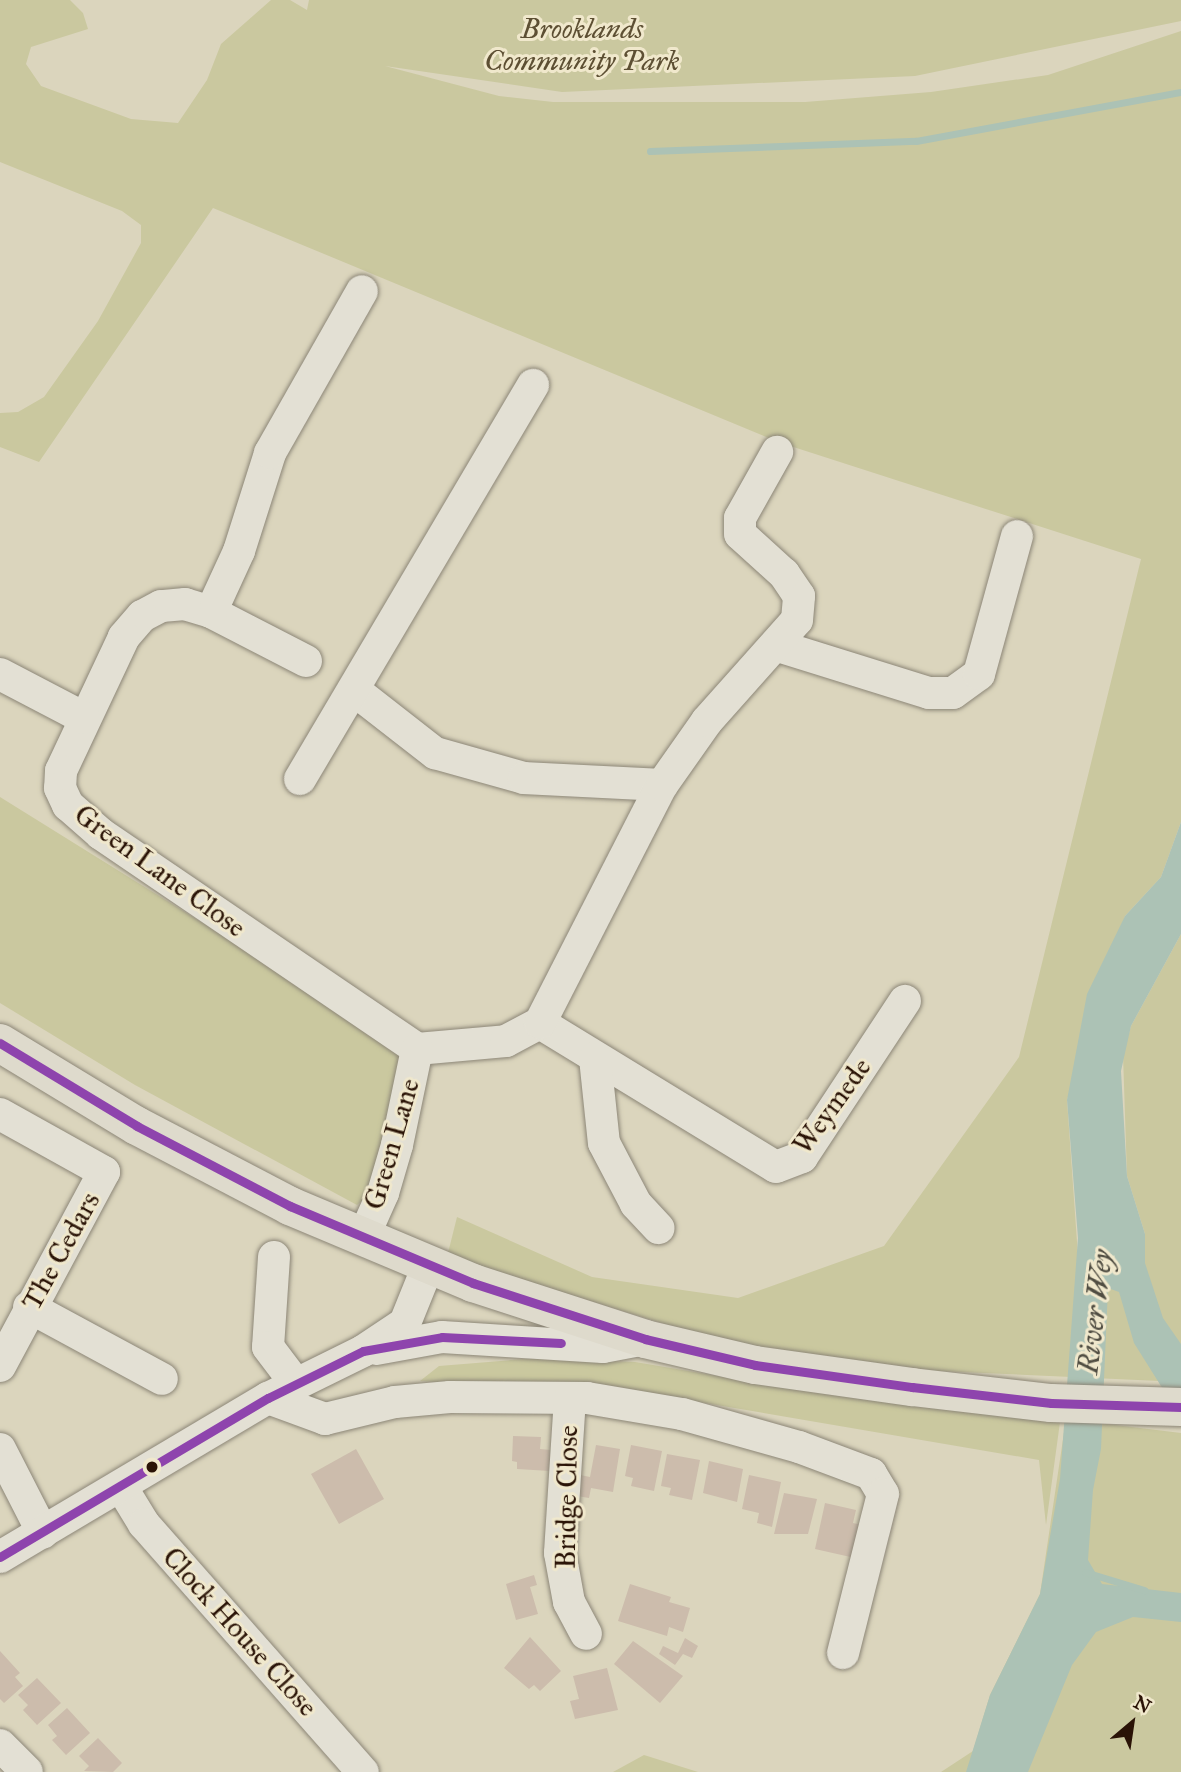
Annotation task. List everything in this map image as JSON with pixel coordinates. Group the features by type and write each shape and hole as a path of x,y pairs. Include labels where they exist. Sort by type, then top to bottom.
{"main road":[{"path":"0,1043 185,1153 363,1238 428,1266 645,1339 755,1365 1038,1401 1181,1407"}],"street":[{"path":"211,612 239,551 270,453 362,291"},
{"path":"300,779 533,384"},
{"path":"417,1049 506,1041 540,1023 662,785 707,722 778,646 797,620 799,596 784,574 740,534 740,517 777,452"},
{"path":"778,646 929,693 953,693 979,674 1017,536"},
{"name":"Green Lane Close","path":"306,661 211,612 185,604 161,606 142,616 124,637 61,771 60,788 68,805 112,842 417,1049"},
{"path":"0,674 84,718"},
{"path":"354,690 435,753 524,778 662,785"},
{"name":"Weymede","path":"540,1023 776,1167 802,1157 905,1001"},
{"name":"Green Lane","path":"363,1238 390,1169 417,1049"},
{"path":"595,1058 604,1143 636,1204 658,1227"},
{"name":"The Cedars","path":"0,1114 104,1172 29,1307 0,1366"},
{"path":"274,1257 268,1347 296,1384"},
{"path":"0,1557 122,1488 268,1398 363,1351 405,1323 428,1266"},
{"path":"29,1307 162,1379"},
{"path":"363,1351 442,1337 603,1347 645,1339"},
{"path":"268,1398 325,1419 395,1402 570,1398 682,1414 799,1447 871,1474 880,1483 883,1494 843,1653"},
{"name":"Bridge Close","path":"570,1398 560,1553 569,1602 586,1634"},
{"path":"0,1449 43,1533"},
{"name":"Clock House Close","path":"122,1488 144,1524 363,1772"},
{"path":"0,1745 27,1772"}],"green space":[{"name":"Brooklands Community Park","path":"0,0 70,0 83,13 88,29 31,47 26,64 41,86 131,119 178,123 207,80 221,44 271,0 290,0 307,10 309,0 1181,0 1181,21 915,76 562,92 385,66 499,96 553,102 805,102 931,92 1048,75 1181,31 1181,822 1161,877 1125,916 1067,1100 1078,1256 1145,1234 1127,1176 1123,1055 1131,1026 1181,934 1181,1388 1160,1381 915,1370 756,1352 447,1257 457,1217 592,1277 738,1298 884,1246 1019,1057 1141,559 781,443 213,208 39,462 0,447 0,413 18,412 44,397 98,321 141,243 141,225 122,211 0,162"},
{"path":"0,797 408,1051 375,1190 357,1205 135,1085 0,1003"},
{"path":"537,1358 635,1362 801,1390 1060,1422 1046,1525 1039,1460 699,1402 420,1381 439,1366"},
{"path":"1066,1419 1181,1433 1181,1772 941,1772 973,1751 990,1695 1040,1594"},
{"path":"644,1755 698,1772 613,1772"}],"water":[{"path":"1181,822 1181,934 1131,1026 1121,1071 1127,1176 1145,1234 1145,1263 1163,1318 1181,1344 1181,1418 1134,1343 1119,1292 1108,1288 1101,1449 1093,1490 1088,1560 1102,1584 1181,1593 1181,1622 1133,1617 1096,1632 1072,1665 1028,1772 966,1772 990,1695 1040,1594 1060,1479 1078,1238 1067,1100 1087,994 1125,916 1161,877"}],"building":[{"path":"513,1436 541,1437 540,1449 551,1450 550,1471 517,1469 517,1462 512,1461"},
{"path":"596,1445 620,1449 613,1492 591,1488 589,1498 577,1496 580,1475 590,1477"},
{"path":"631,1445 662,1451 654,1491 631,1486 633,1478 625,1476"},
{"path":"356,1449 384,1499 339,1524 311,1474"},
{"path":"667,1454 700,1460 692,1500 669,1495 671,1488 661,1486"},
{"path":"709,1461 743,1469 737,1502 703,1493"},
{"path":"749,1475 781,1482 772,1527 757,1523 759,1513 742,1509"},
{"path":"784,1493 817,1499 808,1534 774,1534"},
{"path":"825,1503 856,1510 853,1523 862,1525 855,1558 815,1549"},
{"path":"534,1575 537,1585 530,1587 538,1614 516,1620 506,1584"},
{"path":"630,1584 671,1597 669,1602 690,1608 683,1632 669,1627 667,1636 618,1621"},
{"path":"530,1637 561,1671 540,1691 534,1685 529,1689 504,1668"},
{"path":"685,1638 698,1646 692,1658 683,1654 675,1665 659,1654 663,1646 678,1653"},
{"path":"633,1641 683,1676 660,1703 614,1664"},
{"path":"0,1651 20,1673 15,1677 23,1686 4,1703 0,1699"},
{"path":"607,1668 618,1710 575,1719 570,1701 579,1699 573,1676"},
{"path":"37,1678 61,1703 37,1725 23,1710 28,1705 18,1695"},
{"path":"67,1708 90,1733 66,1755 52,1740 57,1736 48,1725"},
{"path":"98,1738 122,1763 113,1772 84,1771 89,1766 79,1756"}],"waterway":[{"path":"650,151 916,141 1181,92"},
{"name":"River Wey","path":"1085,1572 1144,1590"}],"transit line":[{"path":"0,1043 137,1126 290,1206 473,1283 645,1339 755,1365 912,1387 1051,1403 1181,1407"},
{"path":"0,1557 268,1398 363,1351 442,1337 561,1343"}]}
